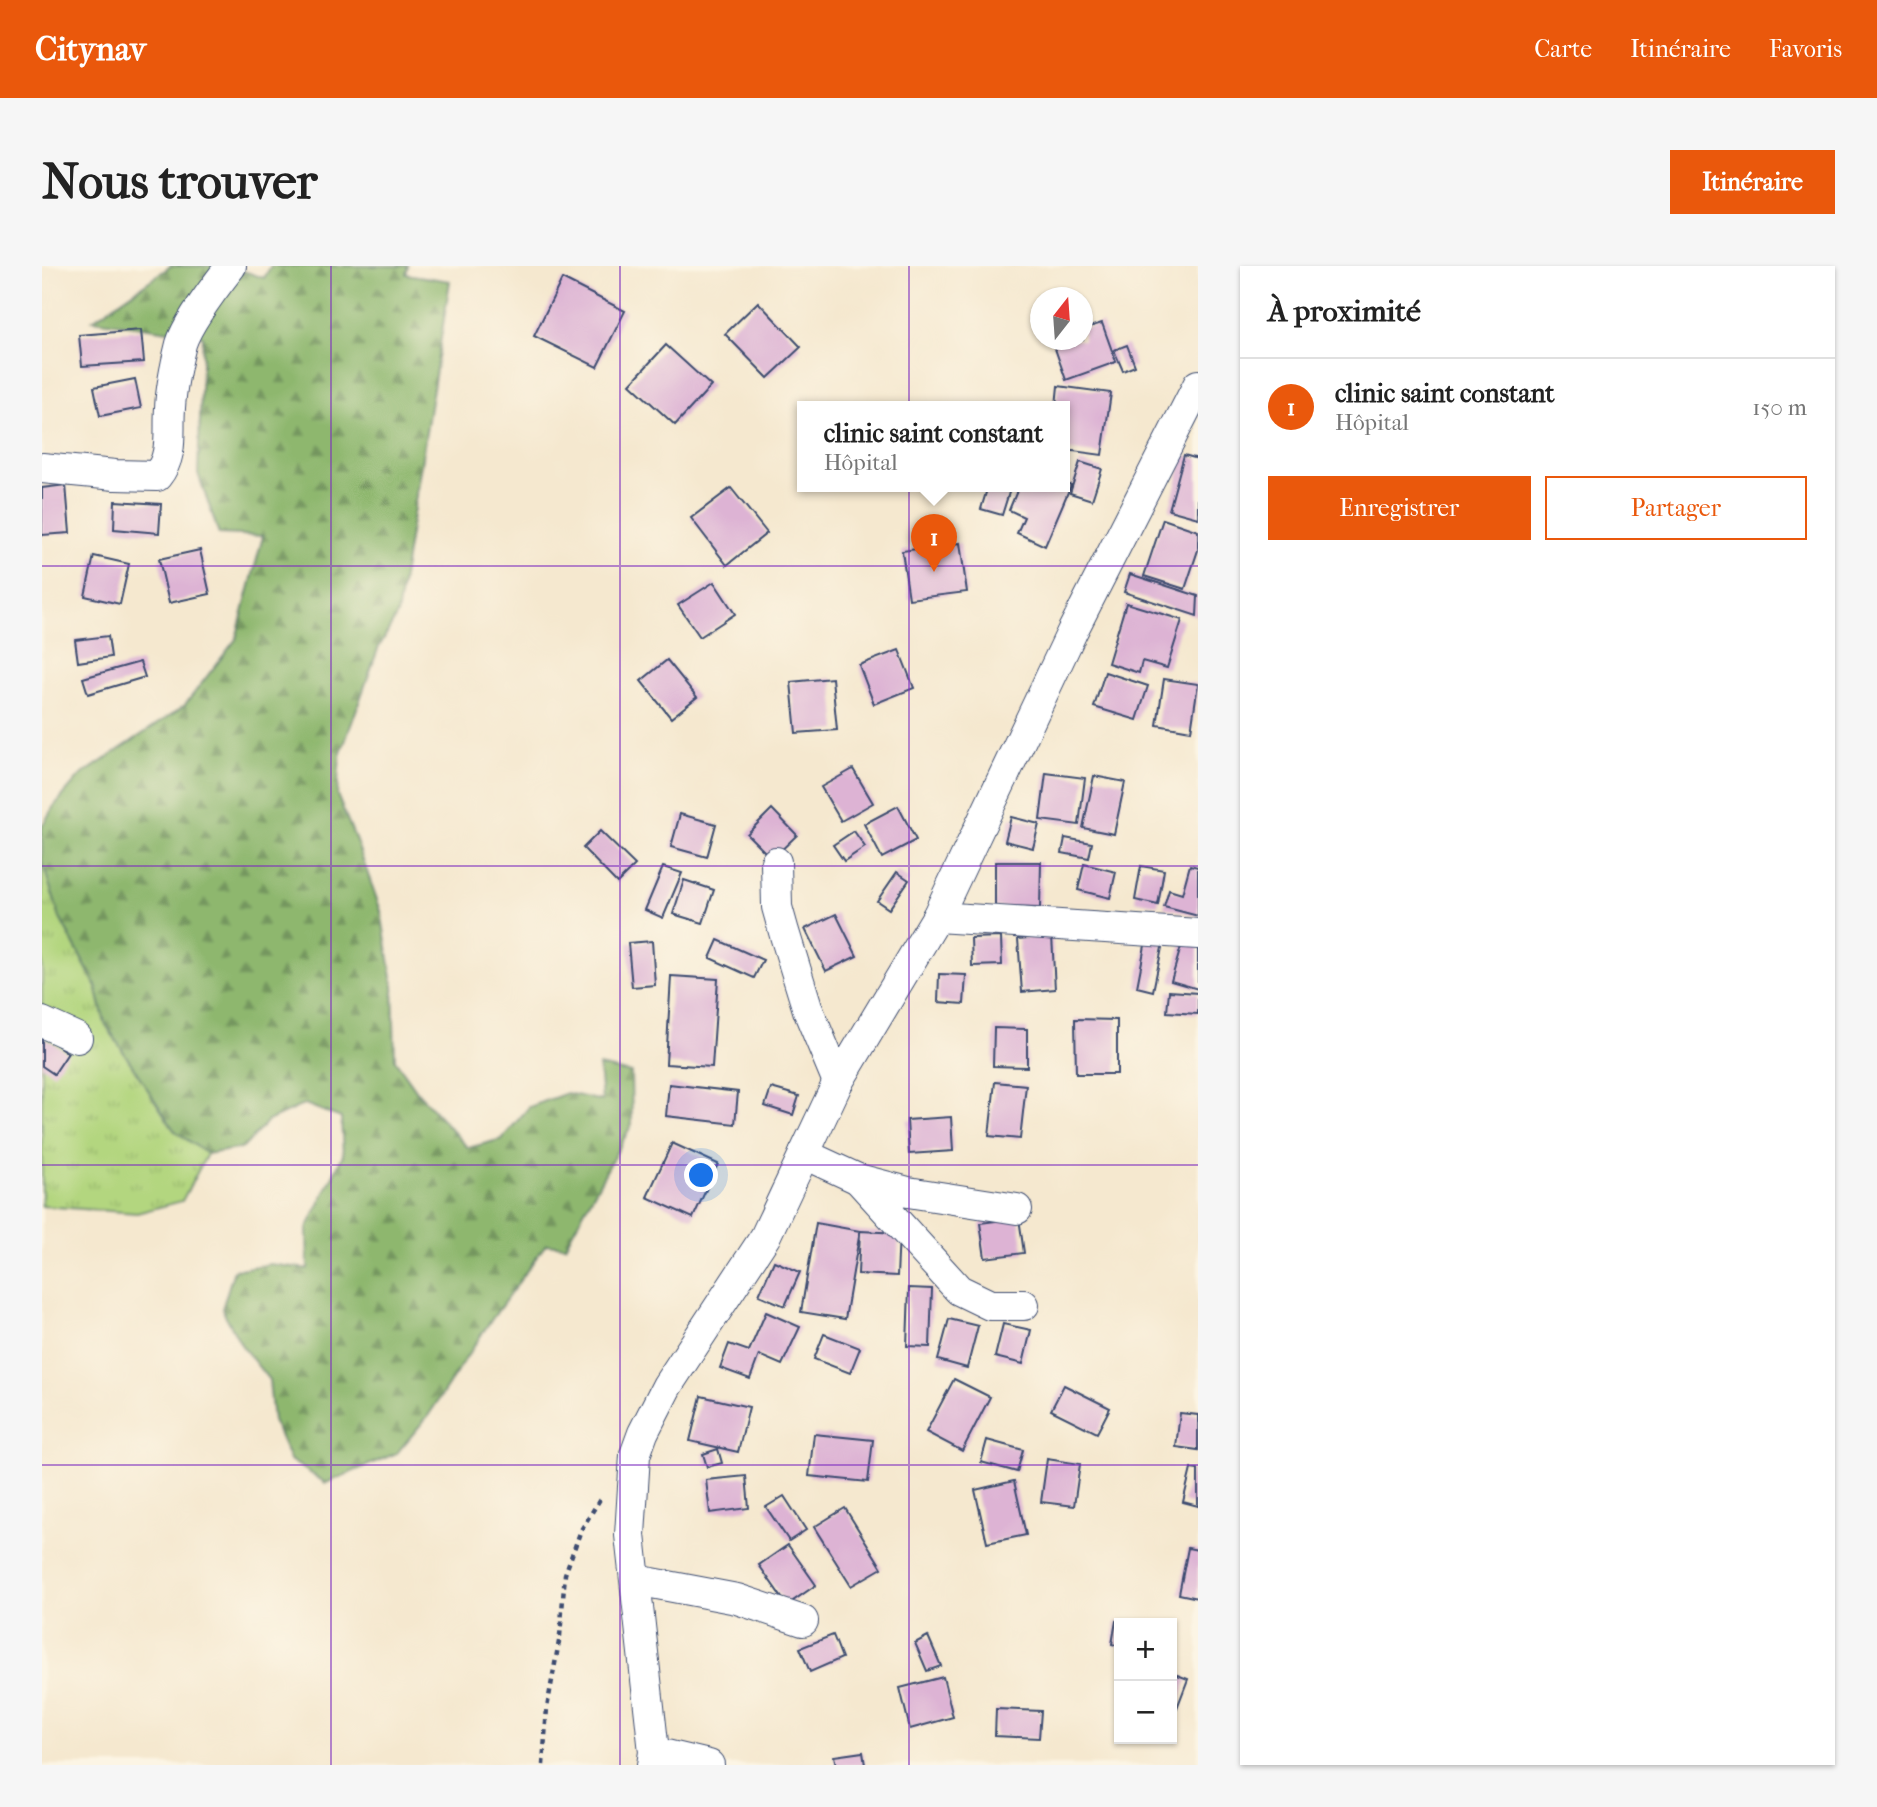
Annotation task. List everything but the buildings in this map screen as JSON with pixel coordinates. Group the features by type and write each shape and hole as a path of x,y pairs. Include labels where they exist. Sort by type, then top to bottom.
{"street":[{"path":"42,468 157,476 165,466 169,452 170,406 182,341 231,266"},
{"path":"709,1765 653,1758 630,1535 635,1455 667,1386 765,1237 838,1082 937,917 1072,632 1198,385"},
{"path":"776,862 777,907 808,1010 838,1082"},
{"path":"937,917 1198,934"},
{"path":"42,1022 77,1038"},
{"path":"804,1154 858,1179 908,1192 1017,1209"},
{"path":"858,1179 959,1290 990,1305 1024,1305"},
{"path":"636,1580 737,1599 803,1621"}],"path":[{"path":"543,1765 547,1707 560,1636 565,1574 580,1530 608,1487"}],"green space":[{"path":"171,266 229,266 264,278 271,266 408,266 406,274 450,281 397,615 378,649 340,756 337,795 381,911 393,983 395,1060 419,1094 468,1148 502,1139 529,1107 567,1093 602,1101 599,1066 631,1073 632,1124 565,1246 546,1244 487,1326 428,1416 397,1453 326,1483 290,1460 273,1421 269,1380 242,1346 222,1309 234,1270 270,1264 308,1269 307,1229 343,1155 341,1118 305,1104 268,1121 243,1148 207,1154 174,1130 105,1023 96,986 60,918 42,861 42,826 54,806 80,776 184,706 236,639 263,536 219,534 198,473 203,336 93,320"},
{"path":"42,861 60,918 96,986 105,1023 174,1130 207,1154 182,1201 137,1213 42,1206"}],"place":[{"name":"clinic saint constant","path":"934,572"}]}
